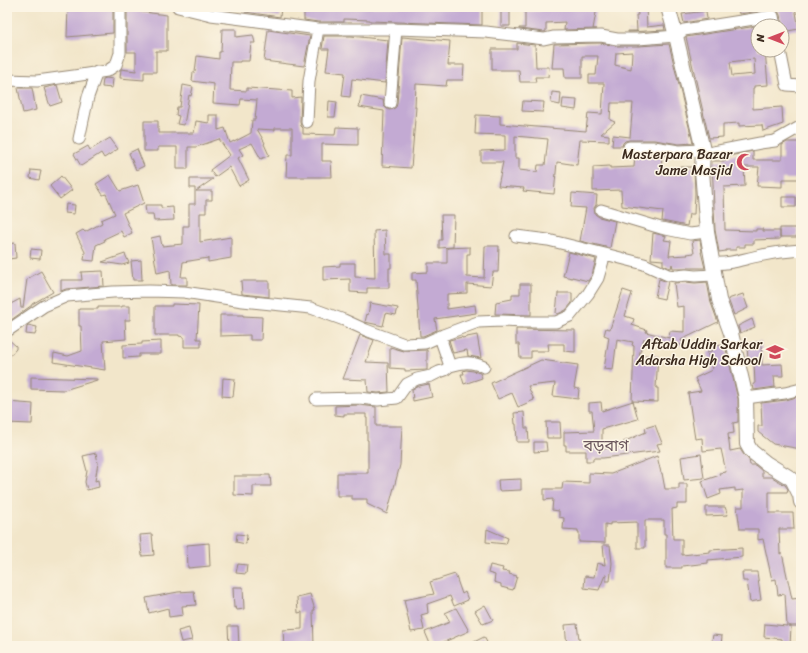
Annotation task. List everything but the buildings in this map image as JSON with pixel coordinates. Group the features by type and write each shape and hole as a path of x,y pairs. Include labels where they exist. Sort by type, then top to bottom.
{"main road":[{"path":"668,7 703,152 702,171 707,232 719,300 731,333 746,398 747,444 751,451 766,463 792,479 800,495 801,502"}],"street":[{"path":"7,80 37,81 107,71 116,65 120,53 120,7"},
{"path":"178,7 212,15 220,11 318,29 396,29 486,32 544,39 553,37 601,36 617,39 638,39 676,36 684,30 750,20"},
{"path":"760,18 773,16 773,18"},
{"path":"307,122 309,81 318,29"},
{"path":"390,103 396,29"},
{"path":"782,58 787,85 801,86"},
{"path":"79,139 88,97 97,72"},
{"path":"629,147 703,152 775,141 798,128"},
{"path":"601,210 661,228 690,234 707,232"},
{"path":"516,236 548,240 605,254 644,264 677,276 695,276 713,269 719,264 759,255 789,250 801,250"},
{"path":"7,331 44,306 67,296 113,292 184,292 243,301 311,308 404,344 425,343 478,322 556,322 570,316 588,294 598,278 605,254"},
{"path":"443,335 442,343 450,366"},
{"path":"316,399 359,398 378,400 397,398 407,384 417,379 431,376 445,370 450,366 460,363 475,363 484,367"},
{"path":"746,398 785,393 801,389"}],"place":[{"name":"Masterpara Bazar Jame Masjid","path":"745,162"},
{"name":"Aftab Uddin Sarkar Adarsha High School","path":"775,352"}],"district":[{"name":"বড়বাগ","path":"606,445"}]}
